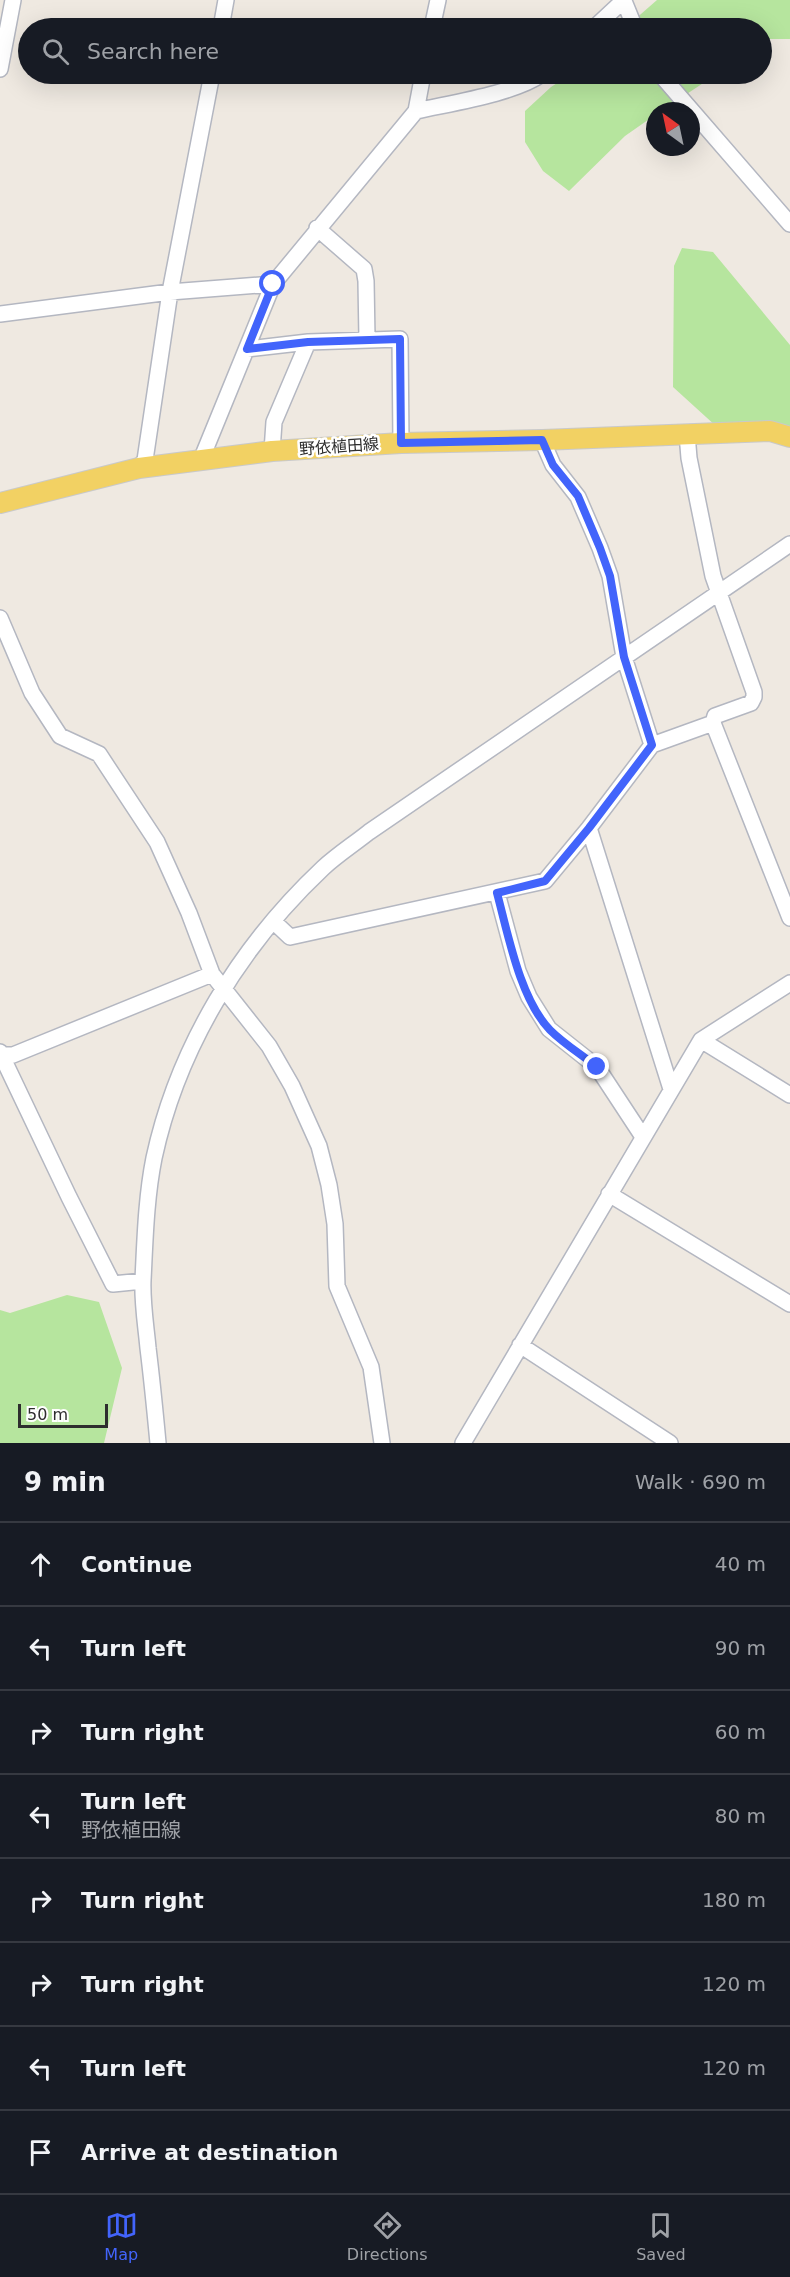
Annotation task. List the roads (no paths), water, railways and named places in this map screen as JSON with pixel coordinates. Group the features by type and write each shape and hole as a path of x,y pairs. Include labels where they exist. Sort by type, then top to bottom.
{"main road":[{"name":"野依植田線","path":"0,504 139,468 272,451 401,443 770,431 790,437"}],"street":[{"path":"0,69 13,0"},
{"path":"223,18 226,0"},
{"path":"434,18 438,0"},
{"path":"605,18 624,1 631,18"},
{"path":"139,468 145,460 170,292 210,84"},
{"path":"201,459 273,284 416,111 421,84"},
{"path":"416,111 521,84"},
{"path":"669,84 790,224"},
{"path":"317,228 364,268 367,339"},
{"path":"0,314 170,292 273,284"},
{"path":"247,349 308,342 400,339 401,443"},
{"path":"272,451 274,422 308,342"},
{"path":"687,434 689,458 718,593 754,697 751,703 715,716 713,723 790,918"},
{"path":"542,440 553,465 578,496 600,548 610,576 624,657 652,745"},
{"path":"158,1443 144,1311 143,1281 149,1192 154,1159 174,1091 190,1052 222,988 273,921 325,866 369,831 790,543"},
{"path":"0,618 32,693 60,736 99,754 157,842 189,913 212,974 269,1046 292,1086 319,1146 329,1185 335,1224 337,1286 371,1367 382,1443"},
{"path":"273,921 290,937 344,923 497,893 545,881 589,828 652,745 713,723"},
{"path":"589,828 671,1089"},
{"path":"497,893 529,998 549,1029 597,1067 643,1137"},
{"path":"1,1054 13,1055 212,974"},
{"path":"463,1443 700,1040 790,983"},
{"path":"700,1040 790,1095"},
{"path":"1,1054 113,1284 143,1281"},
{"path":"609,1194 790,1304"},
{"path":"520,1345 670,1443"}]}
